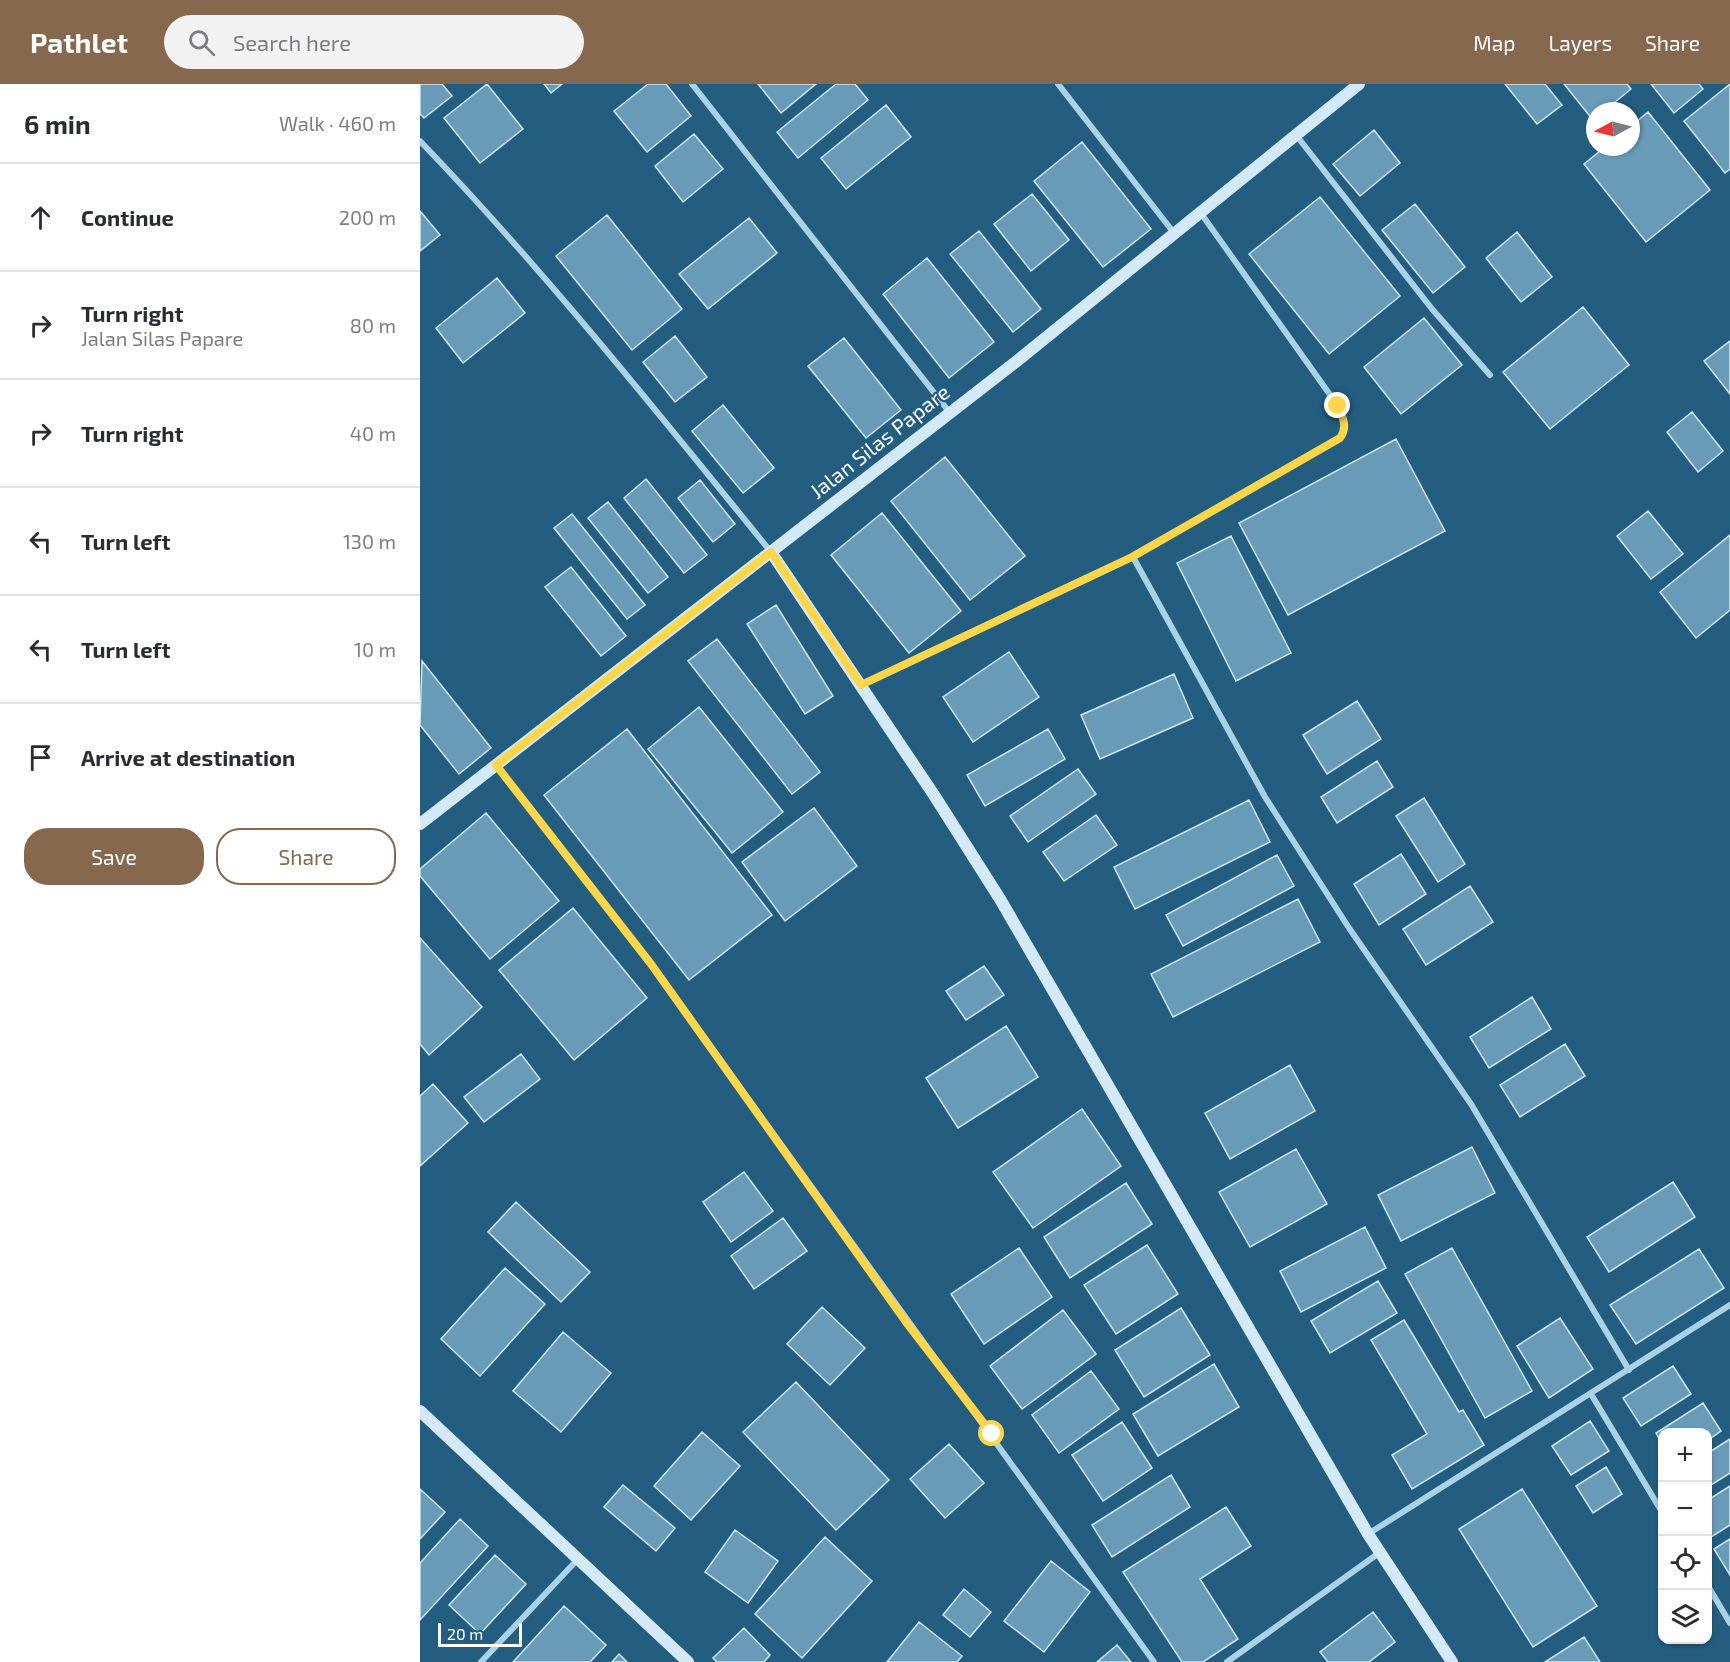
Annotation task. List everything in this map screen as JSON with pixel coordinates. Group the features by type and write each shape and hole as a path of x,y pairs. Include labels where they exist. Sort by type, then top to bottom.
{"street":[{"path":"692,84 950,413"},
{"path":"1058,84 1174,233"},
{"name":"Jalan Silas Papare","path":"420,824 950,413 1359,84"},
{"path":"1296,135 1432,309 1490,375"},
{"path":"420,141 483,206 612,355 771,552 861,685 1000,900 1368,1534 1452,1662"},
{"path":"861,685 1132,557 1340,438 1345,432 1345,423 1338,406 1199,211"},
{"path":"1132,557 1265,797 1349,928 1471,1104 1629,1370"},
{"path":"496,765 658,974 1154,1662"},
{"path":"1368,1534 1730,1305"},
{"path":"1591,1394 1658,1505"},
{"path":"420,1411 688,1662"},
{"path":"1227,1662 1379,1552"},
{"path":"481,1662 578,1559"},
{"path":"1709,1590 1730,1623"}],"building":[{"path":"420,84 442,84 452,96 424,118 420,114"},
{"path":"487,84 523,129 480,163 444,118"},
{"path":"544,84 562,84 551,93"},
{"path":"648,84 666,84 691,116 647,152 614,111"},
{"path":"758,84 816,84 781,113"},
{"path":"836,84 855,84 868,100 798,158 777,132"},
{"path":"1505,84 1545,84 1562,105 1537,124"},
{"path":"1564,84 1627,84 1631,89 1615,102 1586,102 1586,111"},
{"path":"1651,84 1699,84 1703,89 1674,113"},
{"path":"1730,84 1730,169 1725,173 1684,121"},
{"path":"886,105 911,137 846,189 821,158"},
{"path":"1648,112 1710,190 1646,242 1584,164 1594,156 1640,156 1640,119"},
{"path":"1374,130 1400,163 1360,196 1333,164"},
{"path":"694,134 723,169 683,202 655,166"},
{"path":"1082,142 1151,229 1103,267 1034,181"},
{"path":"1032,194 1069,240 1031,271 994,224"},
{"path":"1320,197 1400,296 1329,354 1249,254"},
{"path":"1415,204 1465,267 1433,293 1382,230"},
{"path":"420,211 440,235 420,251"},
{"path":"607,215 682,309 632,350 556,256"},
{"path":"749,218 777,253 708,309 679,274"},
{"path":"979,231 1041,309 1013,332 950,254"},
{"path":"1517,232 1552,277 1521,302 1486,258"},
{"path":"927,258 994,342 949,378 883,294"},
{"path":"497,278 525,313 463,363 436,328"},
{"path":"1583,307 1629,365 1550,429 1503,372"},
{"path":"1424,318 1462,365 1401,414 1364,367"},
{"path":"675,336 707,377 675,402 643,362"},
{"path":"844,338 901,410 866,438 808,366"},
{"path":"1730,341 1730,394 1704,361"},
{"path":"723,405 774,468 743,493 692,431"},
{"path":"1692,412 1723,451 1698,472 1667,432"},
{"path":"1396,439 1445,531 1288,615 1239,523"},
{"path":"945,457 1025,556 970,600 891,501"},
{"path":"646,479 707,555 684,573 624,498"},
{"path":"700,480 735,524 713,542 678,498"},
{"path":"608,502 668,577 648,593 588,518"},
{"path":"1648,511 1683,554 1651,579 1617,536"},
{"path":"882,513 961,611 909,653 831,555"},
{"path":"572,514 645,605 627,619 554,528"},
{"path":"1730,535 1730,610 1696,638 1660,592"},
{"path":"1231,536 1291,653 1236,681 1177,563"},
{"path":"571,567 626,636 601,656 545,587"},
{"path":"776,605 833,696 805,714 747,624"},
{"path":"717,639 820,772 792,794 688,661"},
{"path":"1009,652 1039,697 973,742 943,697"},
{"path":"422,661 491,748 459,774 420,725"},
{"path":"1174,674 1193,718 1100,759 1081,715"},
{"path":"1357,701 1381,739 1327,774 1303,735"},
{"path":"699,707 783,812 732,853 648,749"},
{"path":"627,729 772,915 689,980 544,795"},
{"path":"1048,729 1065,759 985,806 967,775"},
{"path":"1377,761 1393,787 1337,823 1321,797"},
{"path":"1078,769 1096,794 1028,842 1010,816"},
{"path":"1424,798 1465,864 1438,882 1396,816"},
{"path":"1249,800 1270,842 1135,909 1114,867"},
{"path":"814,808 857,866 785,921 742,862"},
{"path":"486,813 559,901 490,959 420,876 420,869"},
{"path":"1096,815 1117,845 1064,881 1043,852"},
{"path":"1401,854 1426,894 1379,925 1354,884"},
{"path":"1277,855 1294,886 1183,946 1166,915"},
{"path":"1470,886 1493,922 1426,965 1403,929"},
{"path":"1298,899 1320,942 1173,1017 1151,974"},
{"path":"573,908 647,998 574,1060 499,970"},
{"path":"420,938 482,1007 429,1055 420,1044"},
{"path":"984,966 1004,995 966,1020 946,991"},
{"path":"1532,997 1551,1029 1489,1068 1470,1037"},
{"path":"1006,1026 1038,1077 958,1128 926,1078"},
{"path":"1565,1044 1585,1076 1520,1117 1500,1085"},
{"path":"521,1054 540,1079 484,1122 464,1097"},
{"path":"1290,1065 1315,1111 1230,1159 1205,1113"},
{"path":"433,1084 468,1123 420,1166 420,1096"},
{"path":"1082,1109 1121,1166 1033,1228 993,1172"},
{"path":"1472,1147 1495,1193 1401,1241 1378,1195"},
{"path":"1296,1149 1327,1204 1250,1247 1219,1192"},
{"path":"744,1172 773,1211 731,1242 703,1202"},
{"path":"1673,1182 1695,1217 1609,1272 1587,1237"},
{"path":"1126,1183 1152,1224 1070,1278 1044,1237"},
{"path":"516,1202 590,1272 561,1302 488,1232"},
{"path":"783,1218 807,1251 754,1289 731,1256"},
{"path":"1365,1227 1386,1268 1301,1312 1280,1271"},
{"path":"1147,1245 1178,1294 1116,1334 1084,1285"},
{"path":"1019,1248 1052,1297 984,1344 951,1294"},
{"path":"1452,1248 1532,1391 1485,1418 1405,1274"},
{"path":"1699,1249 1724,1288 1636,1344 1610,1305"},
{"path":"505,1268 545,1304 480,1376 441,1339"},
{"path":"1378,1281 1397,1313 1330,1353 1311,1321"},
{"path":"822,1307 865,1348 830,1385 787,1344"},
{"path":"1181,1308 1210,1355 1144,1397 1115,1350"},
{"path":"1063,1310 1096,1354 1022,1409 990,1366"},
{"path":"1560,1318 1593,1369 1549,1398 1517,1346"},
{"path":"1404,1320 1459,1412 1463,1410 1484,1445 1412,1489 1392,1455 1427,1434 1371,1340"},
{"path":"563,1332 611,1373 561,1432 513,1391"},
{"path":"1214,1364 1239,1407 1158,1456 1133,1414"},
{"path":"1673,1366 1691,1394 1641,1426 1623,1398"},
{"path":"1091,1371 1119,1409 1059,1453 1032,1415"},
{"path":"796,1382 889,1480 836,1530 743,1432"},
{"path":"1703,1403 1721,1431 1712,1437 1712,1428 1664,1428"},
{"path":"1590,1421 1609,1451 1571,1475 1552,1446"},
{"path":"1122,1422 1152,1468 1103,1501 1072,1455"},
{"path":"702,1432 740,1466 691,1520 654,1486"},
{"path":"1730,1439 1730,1473 1712,1484 1712,1482 1712,1450"},
{"path":"949,1444 984,1483 945,1518 910,1479"},
{"path":"1606,1467 1622,1494 1593,1513 1576,1486"},
{"path":"1171,1475 1190,1507 1112,1557 1092,1525"},
{"path":"623,1485 675,1528 656,1551 604,1507"},
{"path":"1730,1486 1730,1525 1712,1536 1712,1536 1712,1497"},
{"path":"420,1489 445,1512 420,1539"},
{"path":"1522,1489 1597,1606 1533,1647 1459,1529"},
{"path":"1226,1507 1251,1546 1200,1579 1238,1639 1203,1662 1182,1662 1123,1572"},
{"path":"460,1519 488,1546 420,1620 420,1563"},
{"path":"735,1530 778,1561 748,1603 705,1572"},
{"path":"825,1537 872,1581 802,1658 755,1614"},
{"path":"1730,1539 1730,1575 1714,1549"},
{"path":"495,1555 526,1584 480,1634 449,1605"},
{"path":"1051,1561 1090,1592 1044,1652 1004,1621"},
{"path":"964,1589 991,1612 970,1637 943,1615"},
{"path":"564,1606 606,1645 590,1662 513,1662"},
{"path":"1373,1612 1395,1642 1369,1662 1328,1662 1320,1652"},
{"path":"919,1622 962,1656 957,1662 887,1662"},
{"path":"744,1628 770,1655 764,1662 717,1662 713,1658"},
{"path":"1584,1637 1600,1662 1545,1662"},
{"path":"1117,1645 1131,1662 1097,1662"},
{"path":"619,1654 627,1662 612,1662"}],"route":[{"path":"992,1434 906,1322 651,964 496,765 771,552 861,685 1132,557 1340,438 1345,432 1345,423 1338,406"}]}
